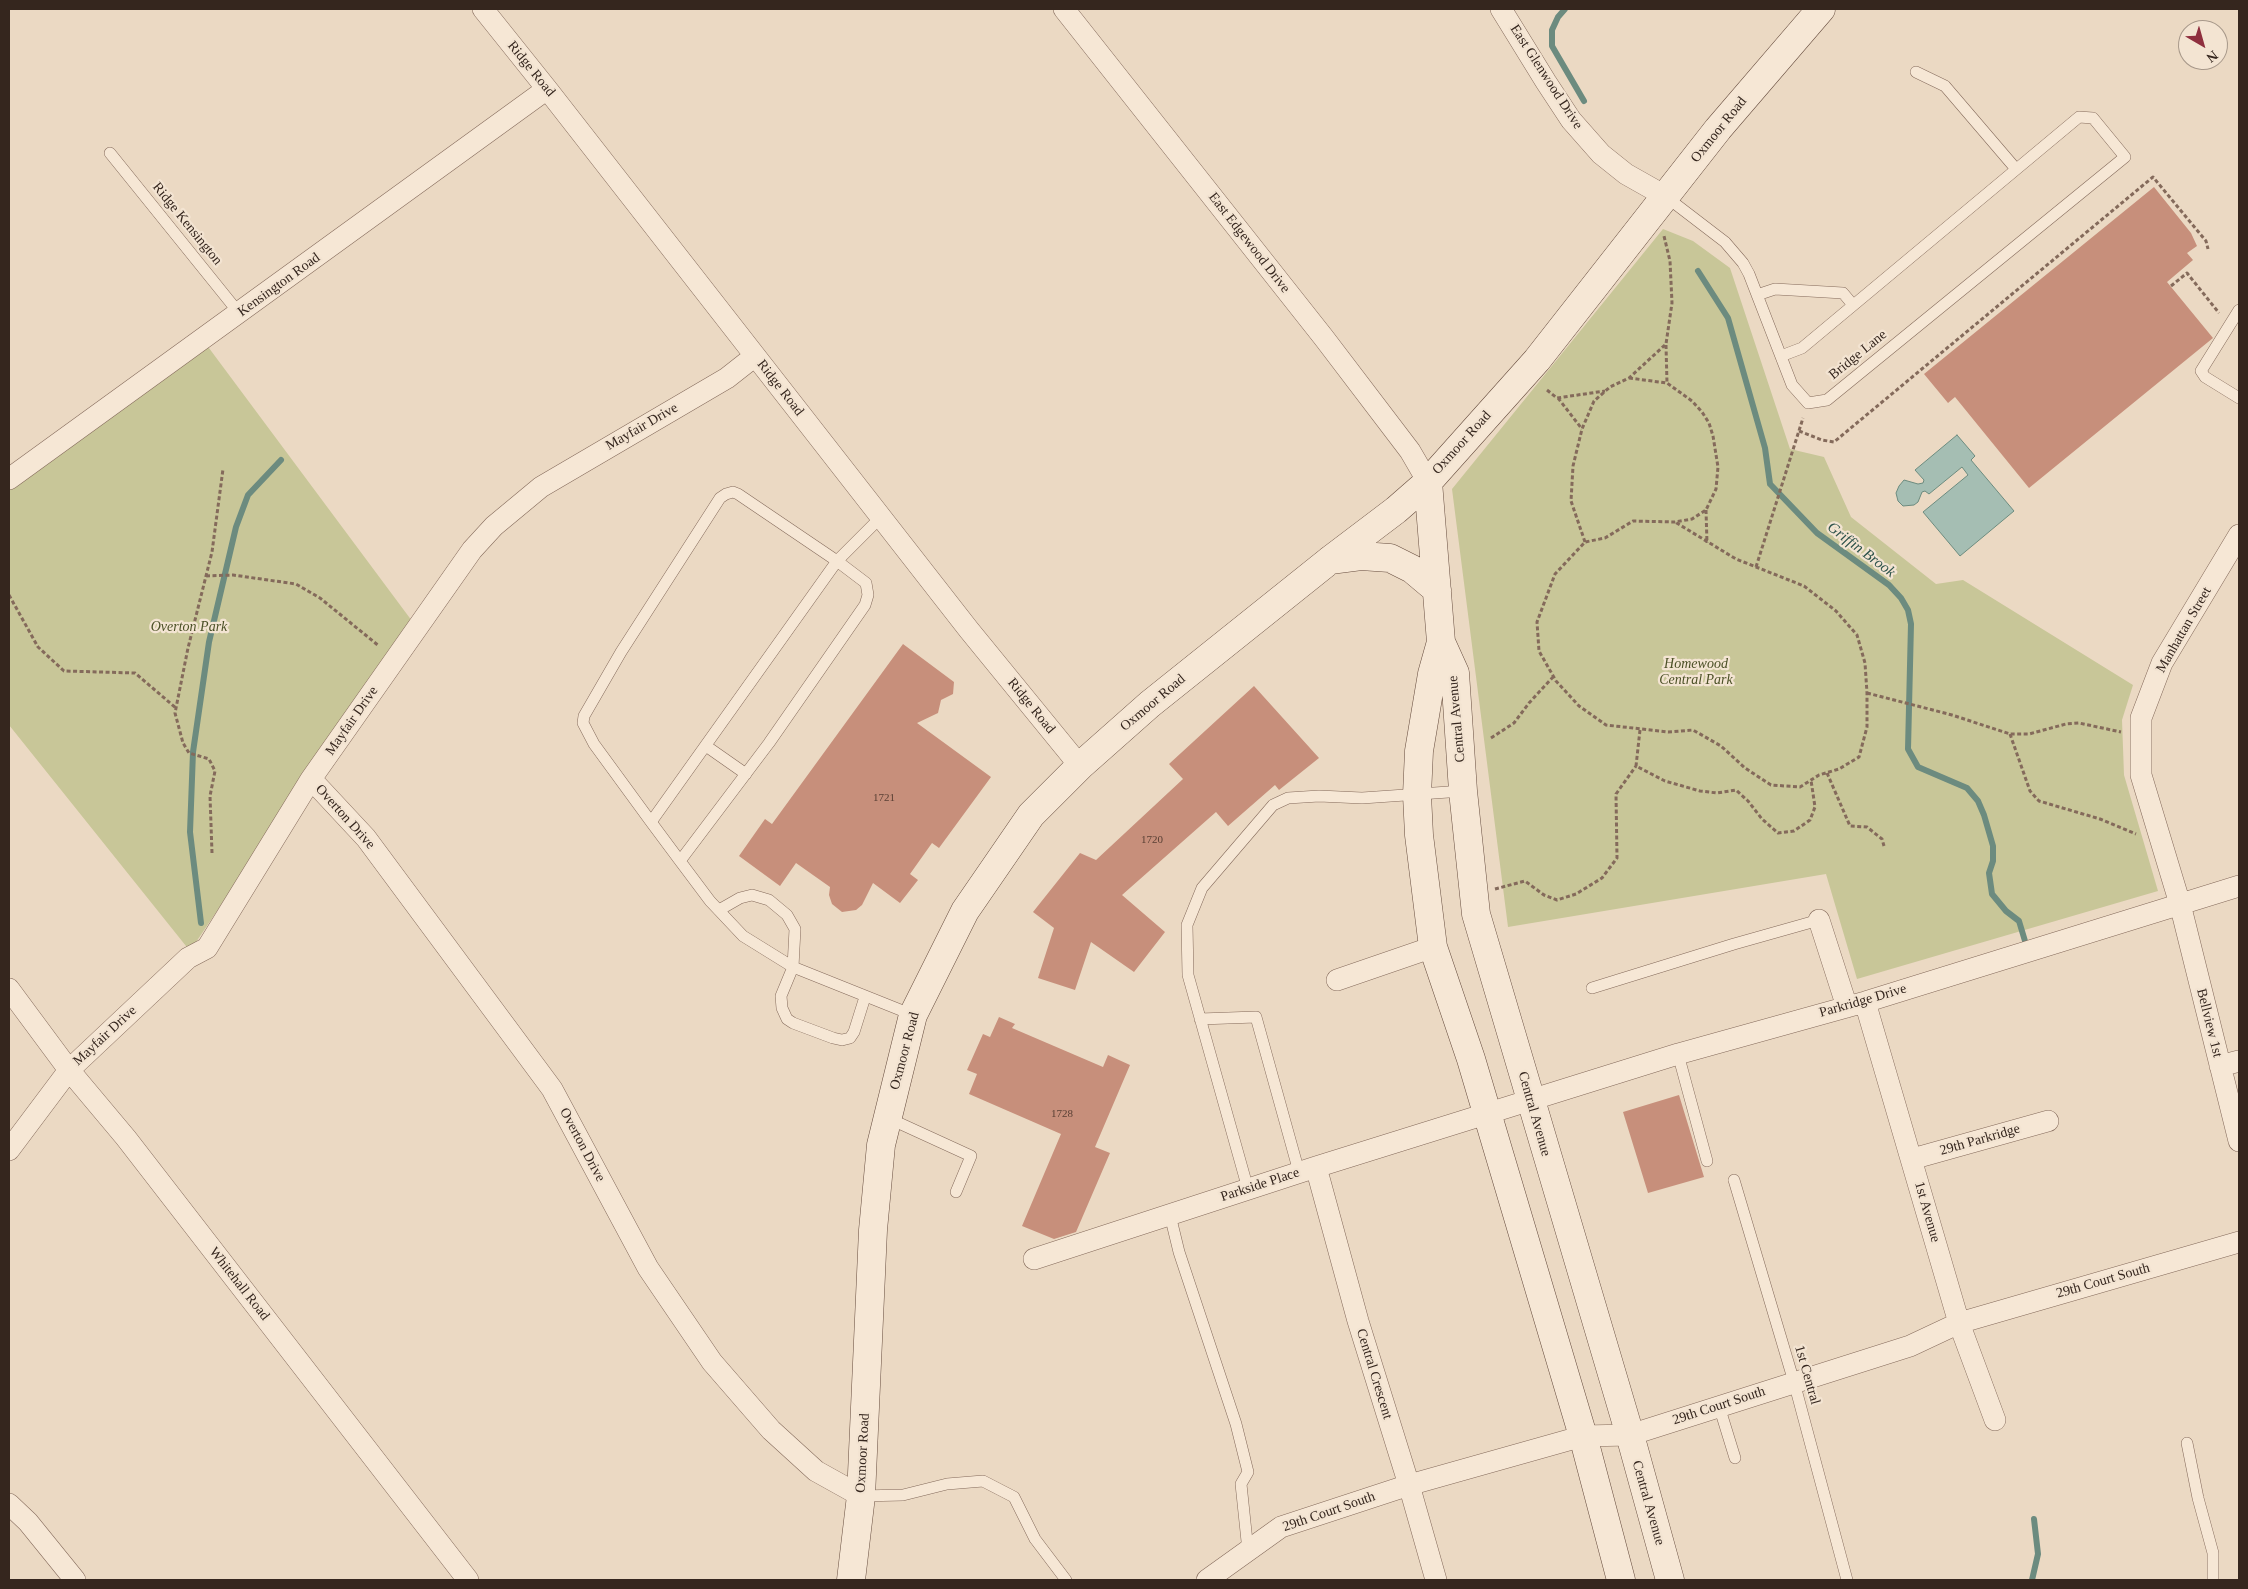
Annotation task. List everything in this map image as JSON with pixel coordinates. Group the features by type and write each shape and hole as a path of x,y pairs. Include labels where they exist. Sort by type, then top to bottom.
{"main road":[{"name":"Oxmoor Road","path":"851,1580 861,1496 873,1230 881,1145 913,1015 971,903 1031,815 1080,766 1150,704 1330,560 1396,510 1428,482 1537,360 1718,129 1821,9"},
{"name":"Central Avenue","path":"1428,482 1441,642 1455,673 1463,791 1476,914 1630,1435 1670,1580"},
{"path":"1330,560 1361,556 1390,558 1412,569 1437,590"},
{"name":"Central Avenue","path":"1441,642 1432,674 1419,751 1417,795 1419,835 1433,947 1471,1059 1583,1436 1621,1580"}],"street":[{"name":"Ridge Road","path":"483,9 969,630 1080,766"},
{"name":"East Edgewood Drive","path":"1064,9 1324,338 1410,451 1428,482"},
{"name":"East Glenwood Drive","path":"1502,9 1566,113 1601,154 1626,174 1665,196"},
{"name":"Kensington Road","path":"9,479 547,89"},
{"name":"Mayfair Drive","path":"9,1150 69,1070 188,958 207,948 311,779 472,550 516,506 564,472 728,378 755,356"},
{"name":"Manhattan Street","path":"2180,904 2141,774 2141,718 2162,663 2232,560 2239,535"},
{"name":"Overton Drive","path":"311,779 366,838 552,1089 648,1268 712,1362 771,1430 816,1471 861,1496"},
{"name":"Parkridge Drive","path":"1487,1114 1678,1054 1856,1004 2239,886"},
{"name":"Bellview 1st","path":"2180,904 2230,1064 2239,1141"},
{"name":"1st Avenue","path":"1820,920 1856,1004 1912,1159 1959,1323 1995,1420"},
{"path":"1337,980 1433,947"},
{"name":"Whitehall Road","path":"9,989 69,1070 126,1138 468,1580"},
{"name":"Parkside Place","path":"1034,1260 1248,1189 1487,1114"},
{"name":"29th Parkridge","path":"1912,1159 2048,1120"},
{"name":"Central Crescent","path":"1307,1170 1358,1321 1409,1485 1436,1580"},
{"name":"29th Court South","path":"1207,1580 1281,1527 1409,1485 1583,1436 1630,1435 1910,1346 1959,1323 2239,1242"},
{"path":"9,1504 28,1522 75,1580"}],"lane":[{"path":"1781,356 1802,348 2016,169 1945,86 1916,72"},
{"name":"Bridge Lane","path":"1808,403 1827,400 2125,157 2093,118 2079,117 2016,169"},
{"name":"Ridge Kensington","path":"110,153 239,313"},
{"path":"1665,196 1734,250 1749,274 1792,385 1808,403"},
{"path":"1757,295 1775,289 1843,293 1853,305"},
{"path":"2239,310 2201,371 2204,377 2239,398"},
{"path":"680,861 746,774 865,605 868,594 866,583 837,561 733,492 720,498 621,652 584,716 584,727 594,744 680,861 719,910 743,936 793,966 913,1015"},
{"path":"651,822 837,561 881,516"},
{"path":"706,746 746,774"},
{"path":"1248,1189 1188,975 1187,925 1202,888 1273,805 1288,798 1319,796 1362,798 1463,791"},
{"path":"719,910 740,898 752,895 769,900 787,915 794,928 793,966 781,996 782,1008 787,1018 794,1023 834,1038 842,1040 850,1038 854,1032 866,997"},
{"path":"1592,988 1734,944 1820,920"},
{"path":"1200,1019 1256,1017 1307,1170"},
{"path":"1678,1054 1707,1161"},
{"path":"888,1118 971,1156 956,1192"},
{"name":"1st Central","path":"1734,1180 1794,1382 1848,1580"},
{"path":"1170,1215 1179,1252 1236,1424 1248,1472 1241,1484 1248,1551"},
{"path":"1719,1406 1735,1458"},
{"path":"2186,1443 2213,1553 2213,1580"},
{"path":"861,1496 903,1495 947,1484 983,1481 1014,1498 1035,1539 1066,1580"}],"path":[{"path":"1799,431 1822,440 1834,442 2152,177 2206,240 2208,249"},
{"path":"1664,235 1670,261 1672,303 1666,344 1667,383"},
{"path":"2171,286 2186,273 2229,325"},
{"path":"1585,542 1571,501 1573,466 1582,429 1594,401 1605,391 1629,378 1666,344"},
{"path":"1629,378 1667,383 1697,407 1709,423 1718,467 1716,489 1706,510 1708,543"},
{"path":"1547,390 1557,398 1582,429"},
{"path":"1557,398 1605,391"},
{"path":"1756,567 1808,403"},
{"path":"212,853 210,796 214,770 210,759 189,753 182,744 176,708 212,552 223,469"},
{"path":"1675,522 1736,559 1804,586 1836,611 1857,635 1865,663 1867,692 1867,727 1859,757 1839,769 1811,780 1800,787 1771,786 1745,768 1721,746 1693,730 1668,732 1606,725 1579,706 1553,677 1539,651 1538,622 1555,574 1585,542 1605,538 1633,521 1675,522 1692,519 1706,510"},
{"path":"206,576 233,575 296,584 320,598 395,660"},
{"path":"9,595 38,647 64,671 99,674 135,673 176,708"},
{"path":"1491,738 1514,723 1553,677"},
{"path":"1867,692 1952,715 2010,734 2029,734 2066,724 2079,723 2141,734"},
{"path":"1491,890 1525,882 1544,895 1557,900 1576,894 1602,878 1617,858 1616,794 1636,766 1640,730"},
{"path":"2010,734 2030,791 2039,800 2100,819 2139,835 2158,831"},
{"path":"1636,766 1665,781 1700,791 1717,793 1736,790 1748,801 1762,819 1778,833 1794,831 1810,820 1815,807 1811,780"},
{"path":"1827,773 1850,826 1867,827 1882,839 1884,846"}],"green space":[{"name":"Homewood Central Park","path":"1663,229 1693,241 1730,268 1790,449 1824,457 1851,517 1936,584 1963,580 2133,685 2122,720 2124,775 2158,891 1857,979 1826,874 1508,927 1452,489"},
{"name":"Overton Park","path":"203,340 412,621 190,951 9,725 9,479"}],"shaded area":[{"path":"1957,435 1975,456 1971,460 2014,511 1960,556 1923,512 1968,475 1962,467 1929,494 1925,491 1922,492 1918,502 1914,505 1903,506 1898,501 1896,493 1904,480 1918,484 1923,483 1924,480 1915,470"}],"building":[{"path":"2154,187 2191,233 2197,246 2187,253 2193,260 2167,282 2213,338 2029,488 1955,397 1948,403 1924,374"},
{"path":"903,644 954,682 953,694 941,700 938,713 917,723 991,777 939,848 932,843 910,874 918,880 900,903 873,883 862,905 856,910 842,912 832,904 829,895 830,887 796,863 780,886 739,856 765,819 772,824"},
{"path":"1254,686 1319,758 1279,790 1275,785 1228,826 1216,812 1122,895 1165,932 1134,972 1091,942 1075,990 1038,978 1054,928 1033,912 1080,853 1096,860 1183,779 1169,764"},
{"path":"999,1017 1015,1024 1012,1028 1103,1067 1108,1055 1130,1065 1095,1147 1110,1153 1076,1232 1054,1239 1022,1226 1061,1134 969,1094 977,1074 967,1070 983,1034 990,1037"},
{"path":"1679,1095 1704,1177 1648,1193 1623,1112"}],"waterway":[{"name":"Griffin Brook","path":"1565,9 1558,17 1552,30 1552,46 1584,101"},
{"name":"Griffin Brook","path":"1698,271 1728,318 1765,448 1770,484 1817,533 1889,585 1901,598 1908,610 1911,624 1908,749 1918,767 1967,788 1978,801 1993,846 1993,861 1989,873 1992,894 2006,911 2019,921 2025,941"},
{"path":"201,923 190,832 193,752 209,642 236,527 248,495 281,460"},
{"name":"Griffin Brook","path":"2032,1580 2038,1554 2034,1519"}]}
